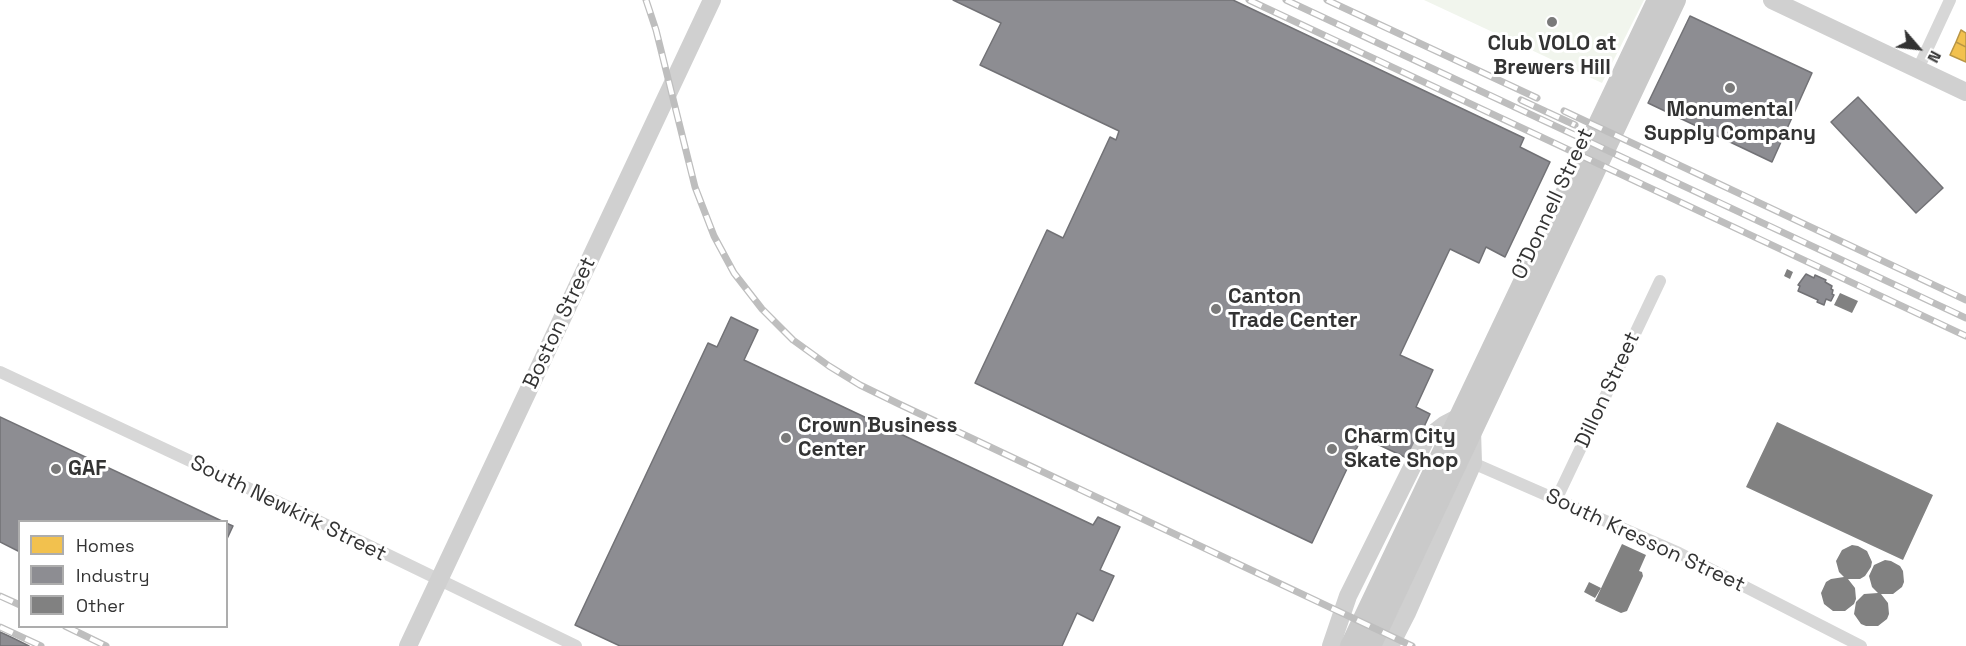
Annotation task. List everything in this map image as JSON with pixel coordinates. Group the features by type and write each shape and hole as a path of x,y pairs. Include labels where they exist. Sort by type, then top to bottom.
{"main road":[{"name":"O'Donnell Street","path":"1371,646 1455,462 1657,0"},
{"name":"O'Donnell Street","path":"1350,646 1455,462 1675,0"}],"street":[{"name":"Boston Street","path":"408,646 712,0"},
{"name":"O'Donnell Street","path":"1390,646 1407,613 1476,402 1675,0"},
{"path":"1772,0 1966,92"},
{"path":"1918,69 1950,0"},
{"name":"Dillon Street","path":"1556,500 1660,281"},
{"name":"South Newkirk Street","path":"0,372 312,518 576,646"},
{"name":"O'Donnell Street","path":"1331,646 1348,596 1426,439 1444,425 1464,415 1476,402"},
{"name":"South Kresson Street","path":"1426,439 1455,462 1533,488 1679,554 1861,646"}],"shaded area":[{"name":"Club VOLO at Brewers Hill","path":"1424,0 1644,0 1602,83"}],"building: Homes":[{"path":"1961,30 1966,33 1966,47 1956,42"},
{"path":"1956,42 1966,47 1966,62 1950,55"}],"building: Industry":[{"name":"Canton Trade Center","path":"953,0 1233,0 1524,138 1520,147 1550,162 1505,257 1486,247 1479,263 1450,249 1400,355 1433,370 1416,407 1430,414 1409,459 1362,437 1312,543 975,383 1047,230 1063,238 1110,137 1116,140 1119,131 980,65 1001,23"},
{"name":"Monumental Supply Company","path":"1690,16 1812,73 1772,162 1648,103"},
{"path":"1858,97 1943,188 1916,213 1831,122"},
{"path":"1806,274 1826,280 1825,282 1832,286 1834,295 1831,301 1826,299 1824,305 1798,291 1800,286 1798,285"},
{"name":"Crown Business Center","path":"731,317 758,330 744,360 1093,525 1098,517 1120,527 1100,570 1114,576 1093,621 1077,613 1062,646 620,646 575,625 708,343 717,347"},
{"name":"GAF","path":"0,417 220,520 18,520 18,551 0,542"},
{"path":"228,524 233,526 228,537"},
{"path":"0,632 13,638 29,646 0,646"}],"building: Other":[{"path":"1787,269 1793,272 1790,279 1784,276"},
{"path":"1840,293 1858,301 1852,313 1834,305"},
{"path":"1777,422 1933,495 1903,560 1746,487"},
{"path":"1622,544 1646,555 1639,571 1643,576 1627,611 1621,613 1595,601"},
{"path":"1852,545 1867,551 1872,562 1871,567 1860,579 1848,579 1855,588 1854,604 1845,611 1833,611 1824,604 1821,593 1826,582 1844,577 1839,572 1836,561 1842,550"},
{"path":"1885,560 1900,566 1904,582 1902,587 1893,594 1881,594 1888,603 1887,619 1878,626 1866,626 1861,624 1854,614 1856,602 1864,594 1878,593 1872,587 1869,576 1874,565"},
{"path":"1589,582 1601,588 1595,598 1584,592"}],"railway":[{"path":"646,0 656,30 695,187 714,236 734,273 762,309 793,340 860,385 1412,646"},
{"path":"1249,0 1966,336"},
{"path":"1286,0 1966,318"},
{"path":"1327,0 1537,98"},
{"path":"1521,100 1575,125"},
{"path":"1564,111 1966,300"},
{"path":"0,596 18,604"},
{"path":"0,627 41,646"},
{"path":"69,628 106,646"}],"place":[{"name":"Club VOLO at Brewers Hill","path":"1552,22"},
{"name":"Monumental Supply Company","path":"1730,88"},
{"name":"Canton Trade Center","path":"1216,309"},
{"name":"Crown Business Center","path":"786,438"},
{"name":"Charm City Skate Shop","path":"1332,449"},
{"name":"GAF","path":"56,469"}]}
